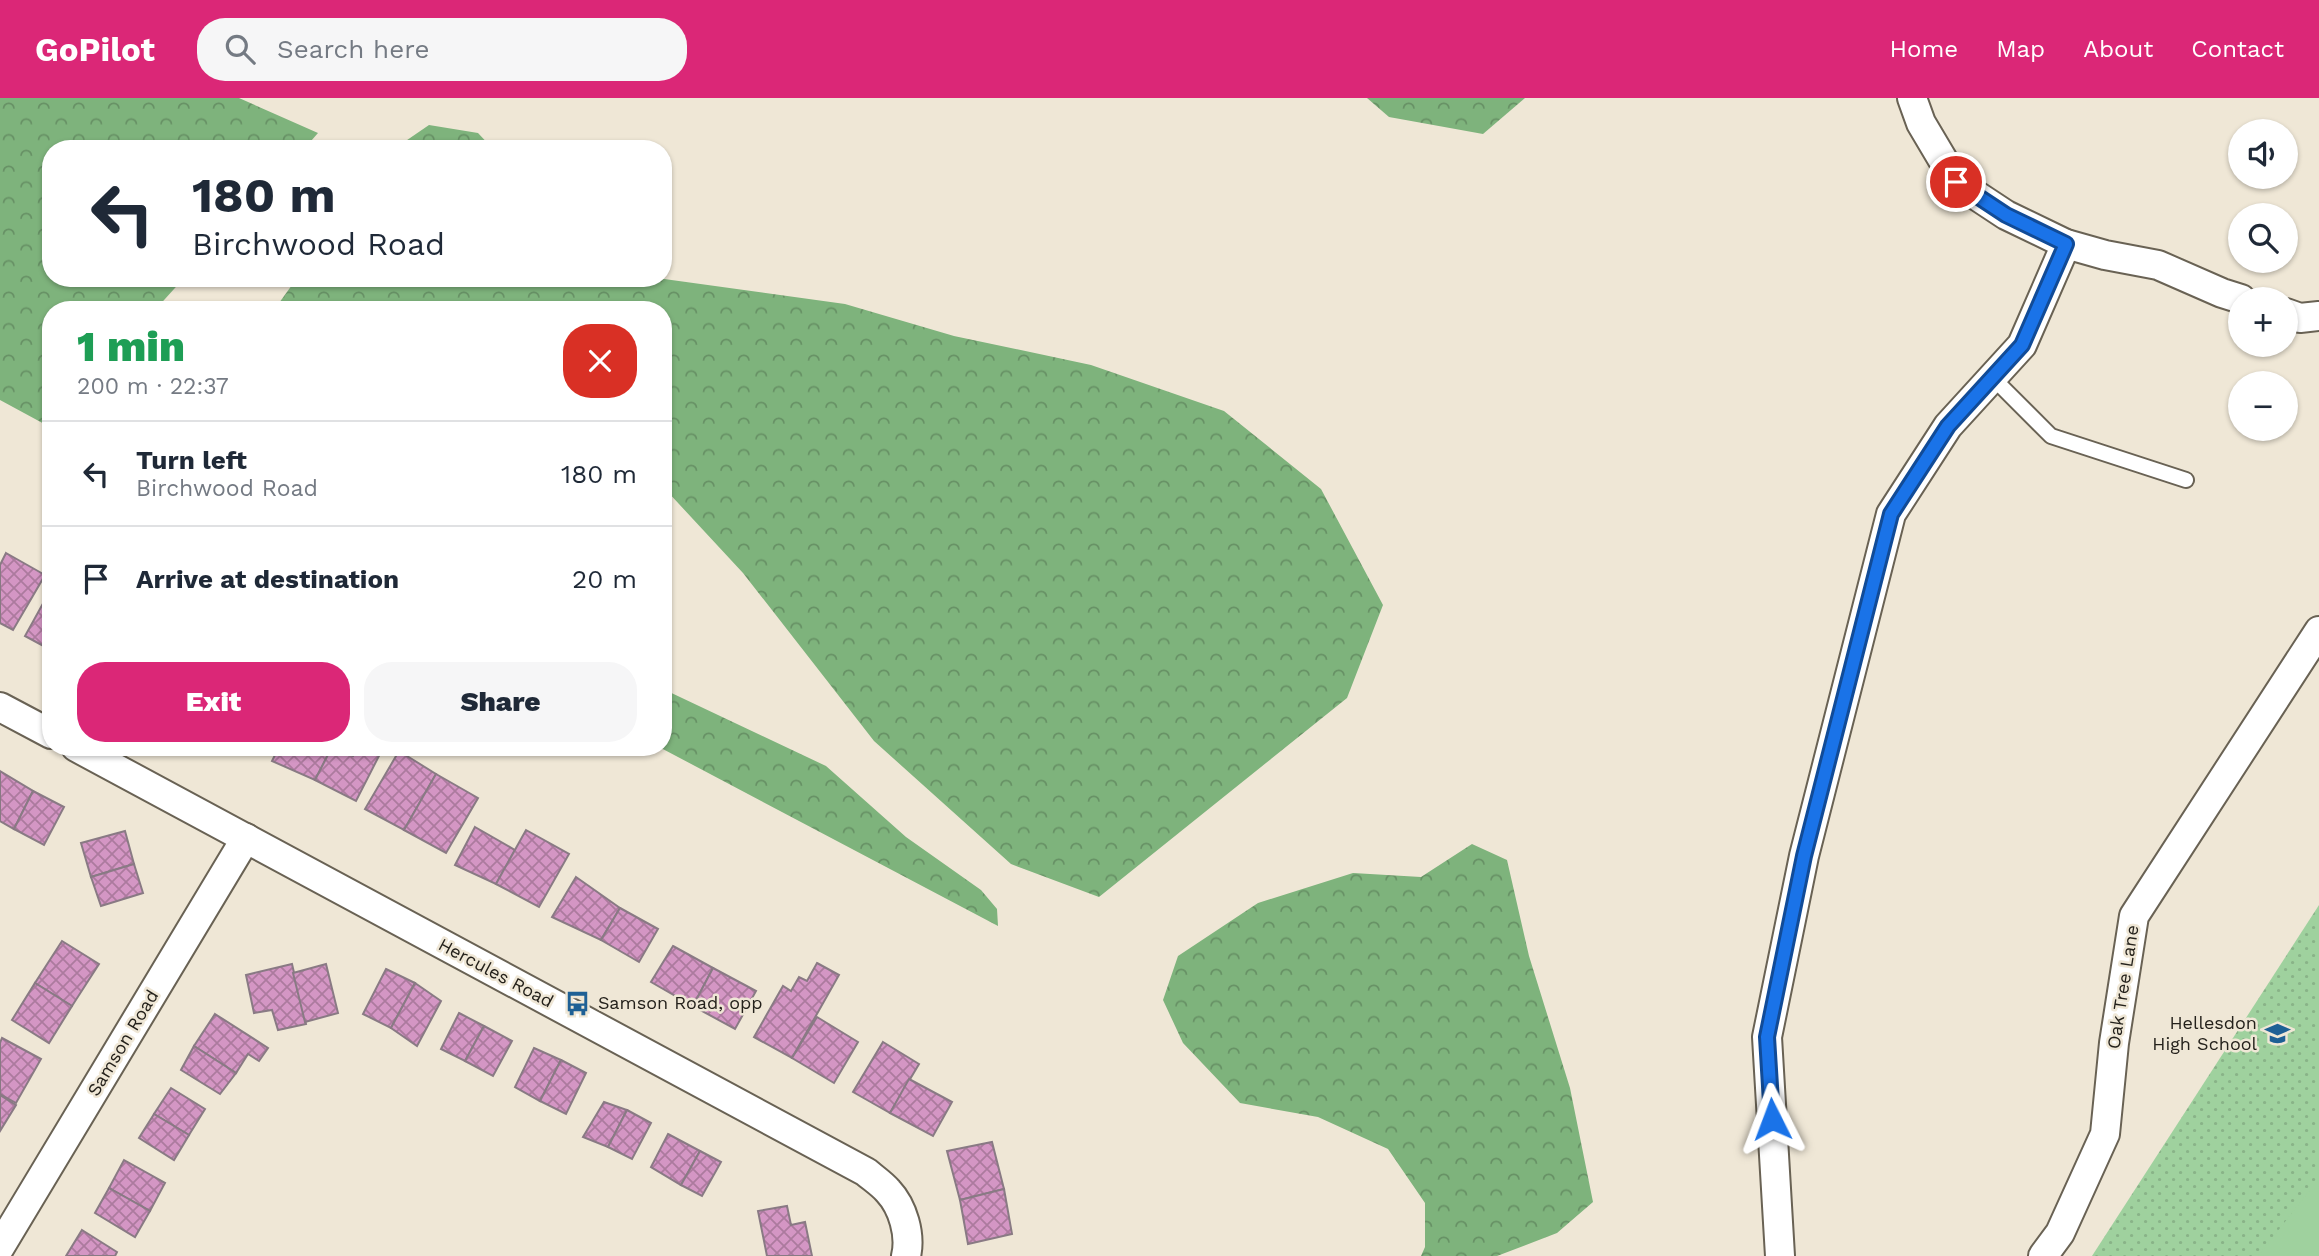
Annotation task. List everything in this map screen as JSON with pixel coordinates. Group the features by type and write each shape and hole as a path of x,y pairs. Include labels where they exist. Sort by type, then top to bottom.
{"street":[{"path":"1912,98 1921,123 1956,182 2006,215 2066,244 2158,265 2228,295"},
{"path":"1780,1256 1767,1037 1804,856 1891,514 1948,426 2022,345 2066,244"},
{"path":"2298,317 2319,316"},
{"name":"Oak Tree Lane","path":"2043,1256 2060,1233 2105,1134 2114,1043 2134,916 2319,631"},
{"path":"0,707 42,729"},
{"name":"Hercules Road","path":"93,756 866,1172 890,1193 905,1220 908,1247 906,1256"},
{"name":"Samson Road","path":"0,1247 246,838"}],"lane":[{"path":"1993,378 2051,436 2186,480"}],"green space":[{"path":"0,98 239,98 318,133 312,140 42,140 42,287 176,287 163,301 42,301 42,423 0,400"},
{"path":"1367,98 1525,98 1483,134 1389,117"},
{"path":"429,125 478,133 485,140 407,140"},
{"path":"672,280 845,304 954,336 1091,365 1224,411 1321,489 1383,605 1347,698 1099,897 1011,864 874,741 743,573 672,496 672,301 280,301 291,287 672,287"},
{"path":"672,693 826,766 906,837 981,890 997,909 998,926 672,754"},
{"path":"1472,844 1507,860 1529,956 1570,1088 1593,1202 1557,1233 1497,1256 1421,1256 1425,1247 1425,1203 1388,1149 1318,1117 1240,1103 1183,1043 1163,1000 1178,956 1258,903 1353,873 1421,877"},
{"name":"Hellesdon High School","path":"2319,905 2319,1256 2092,1256"},
{"path":"2319,1188 2319,1256 2258,1256 2310,1190"}],"building":[{"path":"6,553 42,573 42,580 13,630 0,623 0,565"},
{"path":"42,605 42,645 25,636"},
{"path":"274,756 327,756 315,780 272,761"},
{"path":"327,756 379,756 356,801 315,780"},
{"path":"396,756 407,756 436,774 404,830 365,809"},
{"path":"0,771 33,791 14,829 0,821"},
{"path":"436,774 478,798 446,853 404,830"},
{"path":"33,791 64,807 44,845 14,829"},
{"path":"475,827 515,850 496,884 455,865"},
{"path":"526,830 569,854 539,907 496,884"},
{"path":"125,831 134,864 91,877 81,843"},
{"path":"134,864 143,893 101,906 91,877"},
{"path":"576,877 620,908 601,940 552,917"},
{"path":"620,908 658,929 639,962 601,940"},
{"path":"62,941 99,964 72,1006 35,983"},
{"path":"673,946 713,968 693,1006 651,982"},
{"path":"817,963 839,975 792,1058 754,1037 783,986 791,991 799,977 807,981"},
{"path":"292,964 306,1024 278,1030 272,1010 254,1013 246,975"},
{"path":"326,964 338,1013 305,1022 293,973"},
{"path":"713,968 756,991 735,1029 693,1006"},
{"path":"386,969 415,983 391,1028 363,1014"},
{"path":"35,983 72,1006 49,1043 12,1020"},
{"path":"415,983 441,1001 417,1046 391,1028"},
{"path":"459,1013 484,1026 465,1061 441,1049"},
{"path":"215,1014 268,1048 259,1061 248,1054 236,1073 194,1046"},
{"path":"817,1017 858,1042 834,1083 792,1058"},
{"path":"484,1026 512,1041 493,1076 465,1061"},
{"path":"2,1038 41,1059 16,1103 0,1094"},
{"path":"883,1042 919,1064 890,1113 853,1092"},
{"path":"194,1046 236,1073 220,1094 181,1070"},
{"path":"534,1048 561,1060 540,1101 515,1087"},
{"path":"561,1060 586,1073 566,1114 540,1101"},
{"path":"909,1079 952,1102 933,1136 890,1113"},
{"path":"171,1088 205,1109 189,1135 154,1114"},
{"path":"0,1095 16,1105 0,1131"},
{"path":"604,1102 627,1110 608,1147 583,1137"},
{"path":"627,1110 651,1123 632,1159 608,1147"},
{"path":"154,1114 189,1135 174,1160 139,1138"},
{"path":"668,1134 700,1151 681,1185 651,1167"},
{"path":"992,1142 1004,1189 960,1200 947,1151"},
{"path":"700,1151 721,1162 702,1196 681,1185"},
{"path":"124,1160 165,1183 150,1211 109,1188"},
{"path":"109,1188 150,1211 135,1237 95,1213"},
{"path":"1004,1189 1012,1234 968,1244 960,1200"},
{"path":"787,1206 791,1225 805,1222 812,1256 767,1256 758,1211"},
{"path":"82,1230 117,1252 115,1256 66,1256"}],"place":[{"name":"Samson Road, opp","path":"578,1003"},
{"name":"Hellesdon High School","path":"2277,1033"}],"route":[{"path":"1772,1119 1767,1037 1804,856 1891,514 1948,426 2022,345 2066,244 2006,215 1956,182"}]}
